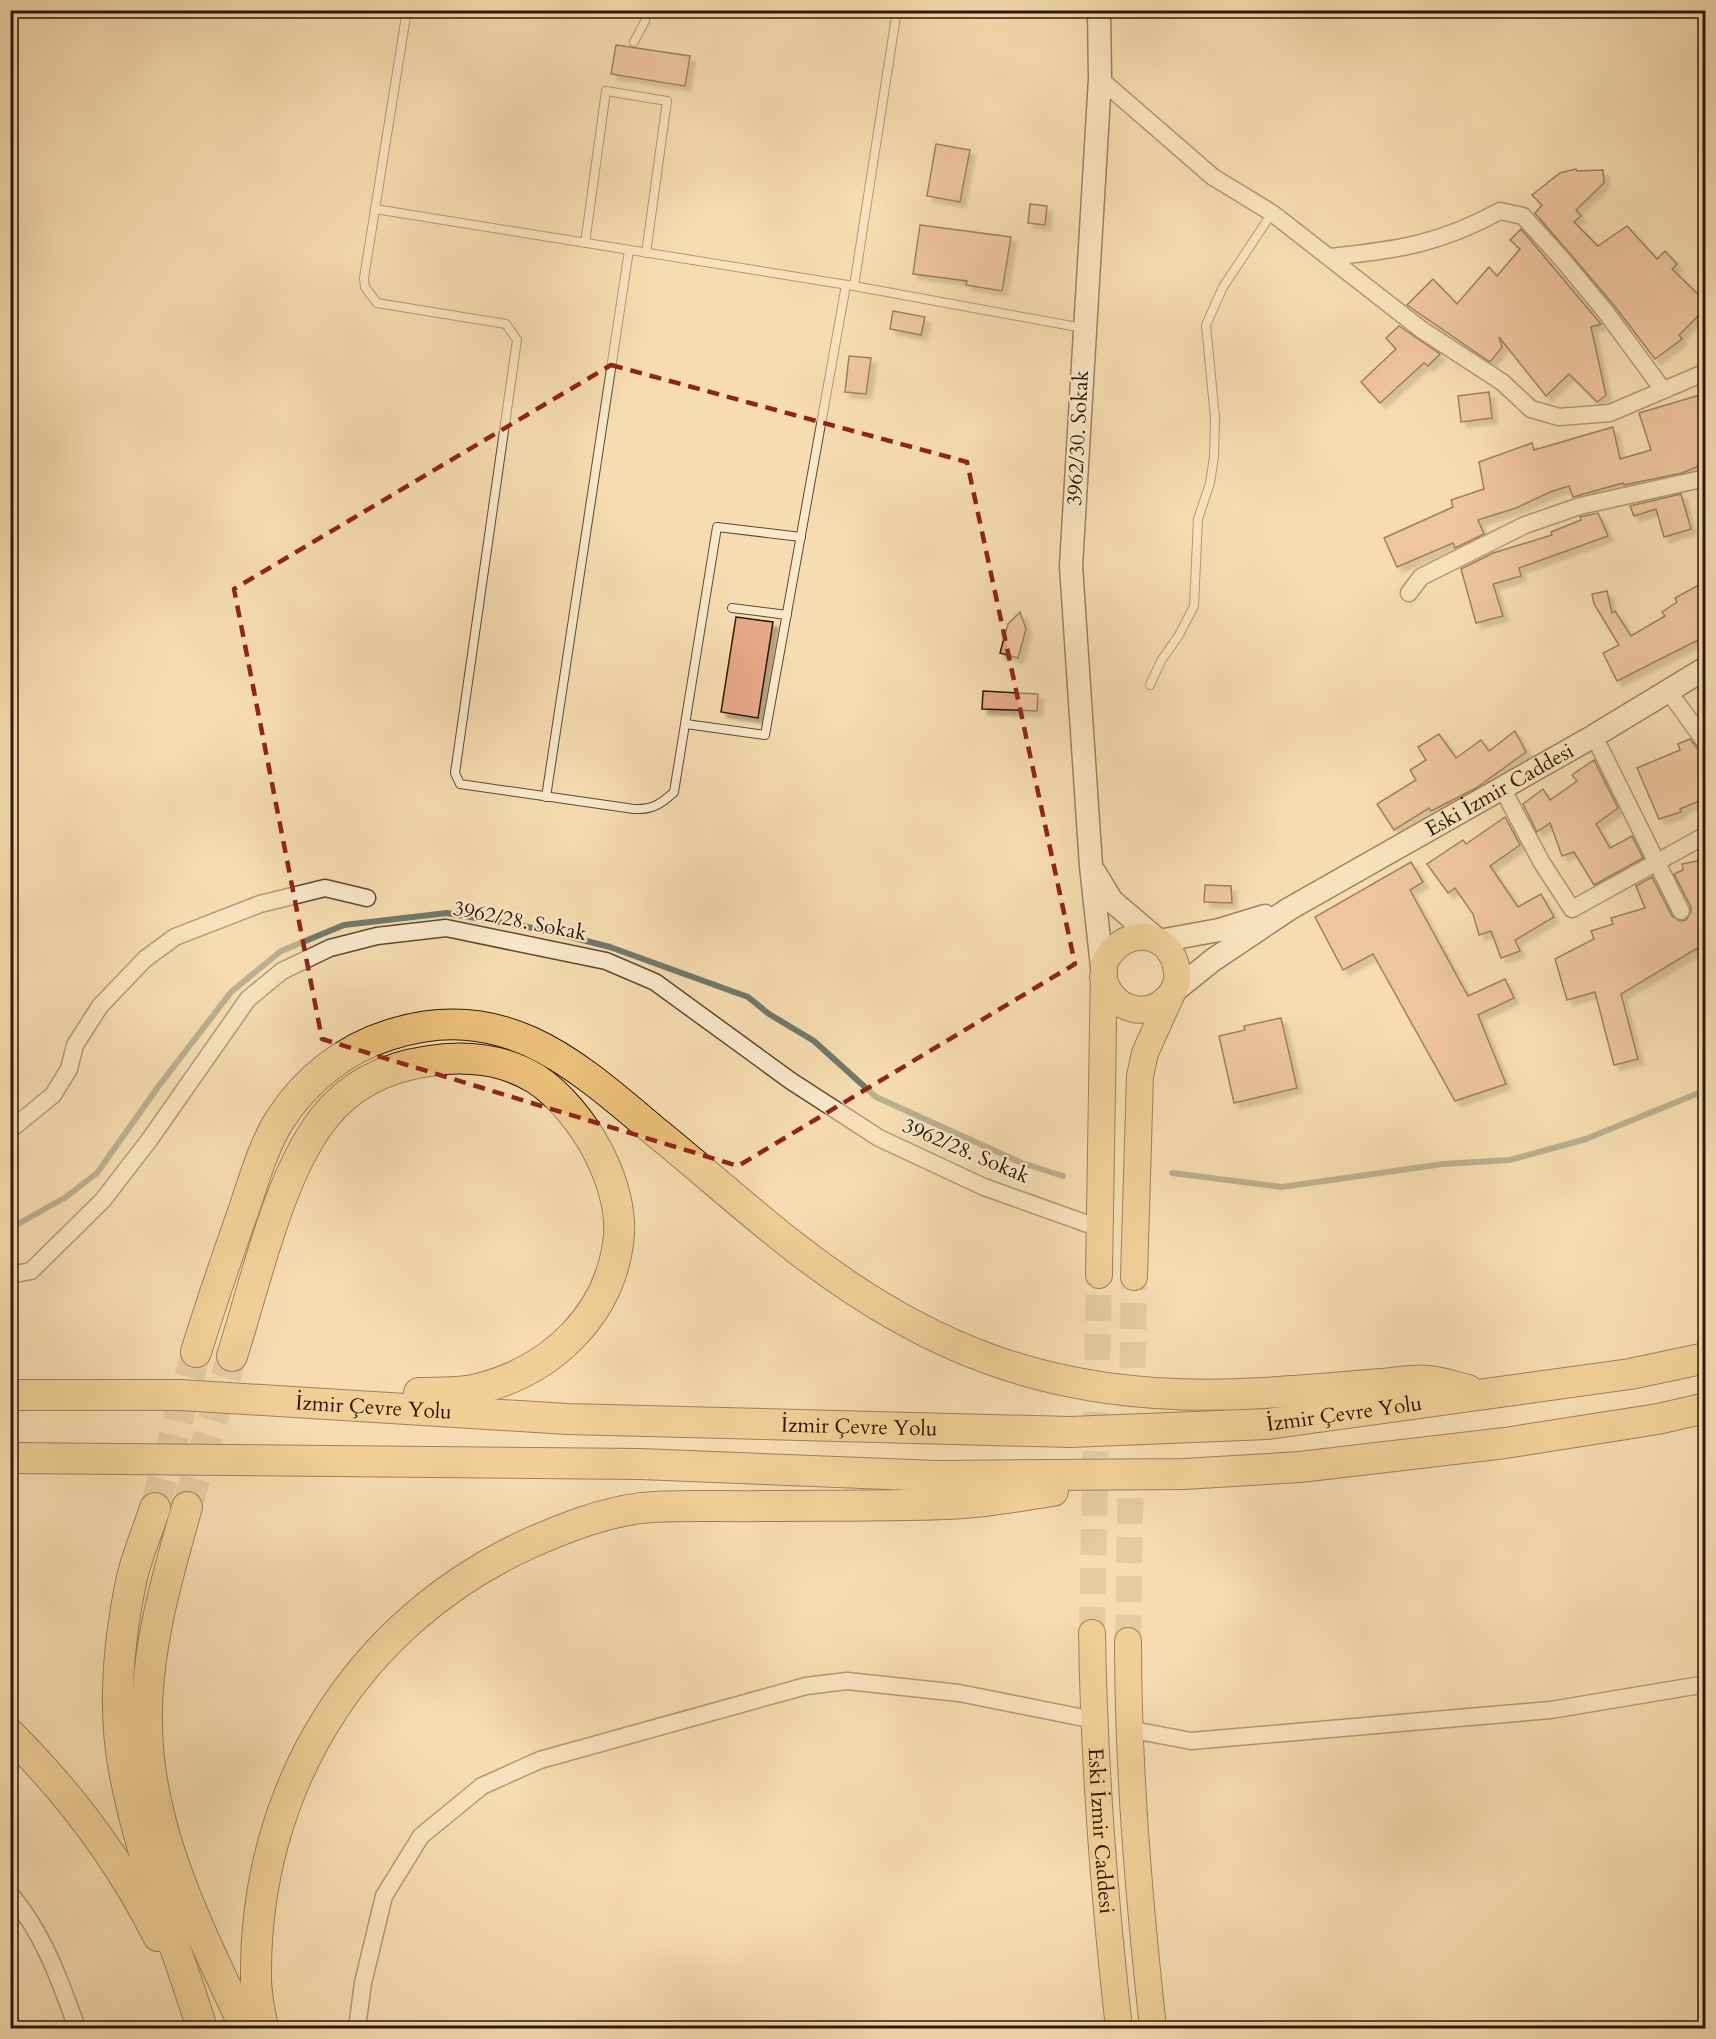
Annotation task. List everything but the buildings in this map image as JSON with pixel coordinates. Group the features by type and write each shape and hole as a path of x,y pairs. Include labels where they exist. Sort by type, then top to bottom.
{"highway":[{"path":"196,1352 258,1166 279,1121 297,1098 330,1065 350,1051 400,1031 435,1024 458,1024 515,1035 557,1053 578,1067 842,1283 944,1341 989,1359 1084,1386 1115,1390 1259,1394 1428,1380 1485,1394"},
{"path":"180,1395 463,1392 504,1380 547,1358 566,1343 594,1313 608,1283 619,1243 612,1186 602,1161 581,1123 536,1080 492,1061 447,1058 392,1068 366,1080 343,1096 323,1119 299,1159 283,1196 232,1356"},
{"name":"İzmir Çevre Yolu","path":"10,1395 180,1395 567,1419 1070,1432 1268,1424 1630,1374 1706,1358"},
{"path":"10,1458 640,1464 937,1476 1184,1474 1300,1467 1505,1443 1658,1419 1706,1407"},
{"path":"263,2028 255,1981 259,1904 292,1782 318,1732 351,1682 395,1636 448,1590 504,1555 572,1524 641,1508 965,1503 1184,1474"},
{"path":"187,1507 165,1582 152,1660 147,1723 154,1790 169,1847 186,1898 245,2028"},
{"path":"155,1508 131,1580 123,1635 119,1712 123,1761 133,1814 202,2025"},
{"path":"10,1734 40,1764 113,1860 147,1914 202,2025"}],"main road":[{"name":"3962/30. Sokak","path":"1099,10 1100,79 1083,328 1071,566 1091,866 1103,976"},
{"name":"Eski İzmir Caddesi","path":"1172,993 1213,960 1289,909 1594,736 1667,689 1706,668"},
{"path":"1091,866 1112,901 1169,949 1175,960 1177,982 1145,1053 1140,1076 1134,1277"},
{"name":"Eski İzmir Caddesi","path":"1159,941 1219,930 1289,909"},
{"path":"1099,1275 1103,976 1110,953 1124,940 1142,936 1159,941"},
{"path":"1103,976 1112,997 1129,1009 1149,1010 1166,1000 1172,993"},
{"name":"Eski İzmir Caddesi","path":"1092,1633 1102,1875 1119,2028"},
{"name":"Eski İzmir Caddesi","path":"1128,1641 1128,1729 1137,1876 1152,2028"}],"street":[{"path":"1100,79 1213,177 1272,213 1422,330 1502,382 1531,408 1559,417 1610,413 1706,372"},
{"path":"1330,257 1430,243 1475,224 1500,210 1523,216 1605,310 1663,390"},
{"path":"1409,593 1420,577 1525,525 1580,506 1706,478"},
{"path":"1667,689 1706,743"},
{"path":"1594,736 1681,911"},
{"path":"1502,788 1542,863 1572,909 1706,835"},
{"path":"10,1130 53,1095 69,1069 75,1045 100,1006 145,959 175,938 260,904 325,888 367,898"},
{"name":"3962/28. Sokak","path":"10,1275 32,1271 103,1200 150,1139 248,999 282,971 330,948 377,936 446,928 606,961 656,982 791,1081 879,1138 984,1187 1099,1228"},
{"path":"357,2028 363,1983 384,1896 422,1836 482,1786 540,1760 806,1686 847,1681 959,1693 1094,1720"},
{"path":"1128,1729 1191,1741 1551,1710 1706,1684"},
{"path":"10,1894 41,1941 60,1981 77,2028"}],"lane":[{"path":"407,10 364,278 365,287 378,303 506,324 518,340 455,773 460,784 634,809 646,810 661,804 674,792 717,527 801,537"},
{"path":"634,42 645,21 647,10"},
{"path":"686,724 765,735 850,286 897,10"},
{"path":"585,243 606,91 657,99 667,101 646,253"},
{"path":"375,209 850,286 1083,328"},
{"path":"1150,685 1161,660 1179,635 1194,606 1198,519 1210,483 1214,447 1215,418 1206,325 1223,287 1272,213"},
{"path":"546,797 629,250"},
{"path":"732,608 787,615"}],"highlighted area":[{"path":"611,365 967,462 1075,964 738,1166 322,1039 234,589"}],"waterway":[{"path":"10,1223 18,1224 66,1197 97,1173 158,1087 231,992 281,951 344,925 447,913 539,929 610,947 748,997 769,1014 814,1041 876,1097 1022,1163 1063,1176"},
{"path":"1172,1173 1282,1187 1443,1164 1510,1160 1586,1139 1706,1090"}],"tunnel":[{"path":"1092,1633 1099,1275"},
{"path":"1128,1641 1134,1277"},
{"path":"155,1508 196,1352"},
{"path":"187,1507 232,1356"}]}
